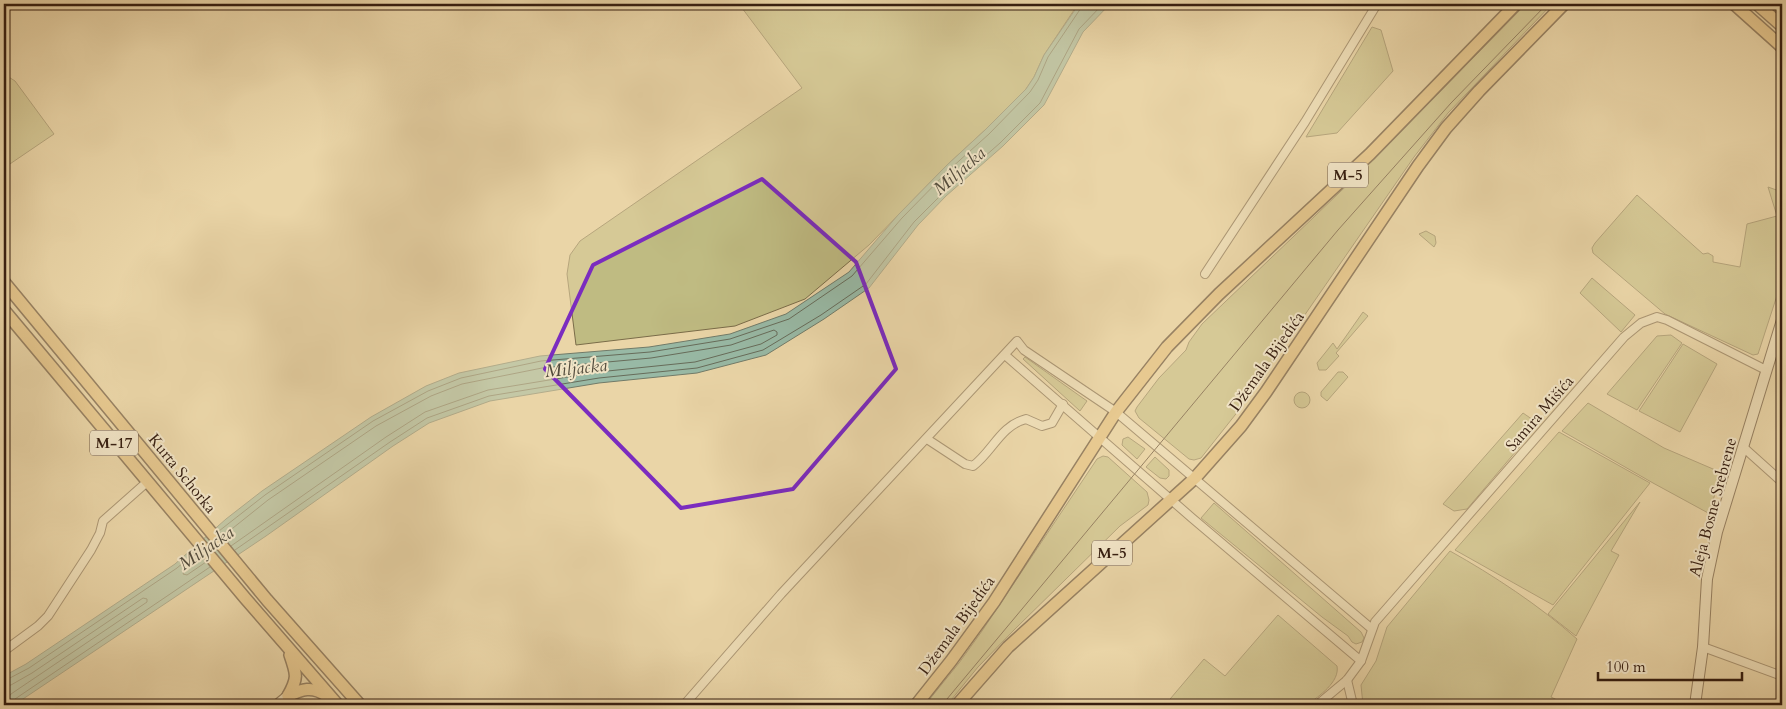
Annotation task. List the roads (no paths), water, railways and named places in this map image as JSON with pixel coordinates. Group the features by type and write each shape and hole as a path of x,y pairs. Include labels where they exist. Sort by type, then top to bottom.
{"main road":[{"name":"Džemala Bijedića","path":"916,705 994,602 1116,412 1167,347 1197,316 1370,154 1516,4"},
{"name":"Džemala Bijedića","path":"957,705 1014,641 1172,500 1195,478 1236,431 1266,392 1418,166 1446,128 1484,85 1564,4"},
{"path":"1734,4 1782,47"},
{"path":"1757,4 1782,26"},
{"name":"Kurta Schorka","path":"4,282 235,561 360,705"},
{"name":"Kurta Schorka","path":"4,310 334,702"},
{"path":"288,649 295,669 296,681 288,696"},
{"path":"288,696 299,690 312,688 334,702"}],"street":[{"path":"1205,274 1305,122 1378,4"},
{"name":"Samira Mišića","path":"1317,705 1347,680 1361,661 1375,622 1573,394 1624,337 1641,323 1657,317 1667,320 1766,370"},
{"name":"Aleja Bosne Srebrene","path":"1695,705 1703,647 1707,579 1719,525 1782,320"},
{"path":"684,705 781,594 1017,341 1024,350 1116,412 1372,629"},
{"path":"1005,355 1063,404 1099,438 1361,661"},
{"path":"927,439 965,464 973,466 1004,430 1013,423 1026,419 1042,426 1052,423 1063,404"},
{"path":"1743,447 1782,482"},
{"path":"4,651 38,626 48,616 91,550 100,533 103,521 147,482"},
{"path":"1703,647 1782,676"},
{"path":"1347,680 1353,705"},
{"path":"277,705 288,696"}],"water":[{"name":"Miljacka","path":"1079,4 1110,4 1083,32 1044,105 1003,146 946,196 918,225 869,288 824,319 766,355 697,373 599,383 490,401 429,423 393,446 266,536 14,705 4,705 4,676 26,664 175,564 226,519 262,491 371,417 426,386 459,373 540,356 649,347 730,334 786,314 849,272 898,215 1026,89 1044,55"}],"tram line":[{"path":"942,705 1338,230 1451,103 1547,4"}]}
